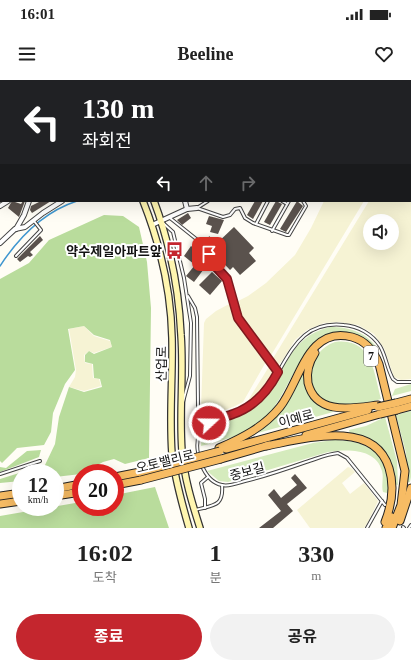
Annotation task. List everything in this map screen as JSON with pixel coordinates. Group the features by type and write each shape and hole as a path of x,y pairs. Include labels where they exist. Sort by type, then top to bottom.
{"highway":[{"path":"219,449 249,434 274,414 289,394 307,356 319,343 326,339 341,335 359,339 372,350 379,364 404,459 404,492 392,528"},
{"name":"7","path":"379,409 341,408 326,405 321,402 312,392 308,378 309,364 316,352 328,342 336,340 350,340 362,346 368,352 375,365 401,470 397,503 384,528"},
{"path":"397,406 411,399"},
{"path":"379,409 397,406 411,406"},
{"name":"이예로","path":"266,446 379,409"},
{"name":"이예로","path":"219,449 379,409"},
{"path":"266,446 300,439 337,435 359,438 377,448 388,464 392,484 391,505 384,528"},
{"name":"오토밸리로","path":"124,483 266,446"},
{"name":"오토밸리로","path":"124,475 187,460 219,449"},
{"path":"395,528 405,511 411,488"},
{"path":"0,496 12,494"},
{"path":"0,504 12,502"}],"main road":[{"name":"산업로","path":"154,202 162,221 178,297 181,336 182,452 186,477 200,528"},
{"name":"산업로","path":"144,204 152,225 162,263 172,337 172,454 176,480 189,528"}],"street":[{"path":"0,243 15,229 24,215 29,202"},
{"path":"15,229 25,227 61,202"},
{"path":"185,202 187,209"},
{"path":"152,225 187,209 197,208"}],"lane":[{"path":"197,208 206,202"},
{"path":"256,224 267,202"},
{"path":"272,230 287,204 284,202"},
{"path":"197,208 223,217 230,215 235,209 240,208 245,218 256,224 290,235 306,206 304,202"},
{"path":"170,218 195,238 206,250 216,267 227,279 238,318 278,372"},
{"path":"16,256 41,230 34,220"},
{"path":"162,221 173,232 187,294 191,323 190,376 182,409"},
{"path":"187,294 195,308 197,317 198,406 201,421 205,427"},
{"path":"205,508 205,498 201,483 208,477 201,460 198,442 200,434 205,427 214,420 239,412 254,403 268,388 294,346 305,335 320,326 338,324 358,328 366,332 380,345 393,379 404,383 411,382"},
{"name":"중보길","path":"208,477 213,482 228,486 338,453 347,458 385,505"},
{"path":"0,474 40,461"},
{"path":"194,510 205,508 221,501 222,485"},
{"path":"367,528 382,501"}],"shaded area":[{"path":"324,202 363,202 270,357 242,319 236,302 248,296 266,283 295,255 311,228"},
{"path":"368,202 411,202 411,379 401,380 394,377 384,348 374,334 358,325 339,322 324,323 307,330 295,340 282,361 279,364 274,364 272,360"},
{"path":"231,303 236,319 267,360 243,402 203,418 201,409 204,323 206,319 216,311"},
{"path":"84,326 94,336 110,341 112,347 94,353 89,351 84,355 85,363 92,364 93,378 99,379 101,386 84,391 69,387 75,377 76,370 69,329"},
{"path":"270,365 274,372 273,377 259,395 244,407"},
{"path":"348,467 355,472 342,483 350,494 364,483 378,501 368,522 364,528 310,528 297,510"}],"green space":[{"path":"104,215 123,216 139,227 147,262 151,308 149,458 125,464 114,459 99,464 72,464 72,475 64,476 64,464 45,464 55,444 59,417 69,387 84,392 102,387 100,379 94,378 93,364 85,362 85,355 89,351 94,354 112,347 110,340 94,335 84,326 68,329 75,370 65,384 53,413 51,432 44,445 17,448 2,463 0,461 0,279 29,263 49,240"},
{"path":"330,327 351,329 368,338 378,349 377,350 370,343 355,334 346,332 331,333 319,340 308,350 299,363 276,405 267,416 245,432 228,439 201,446 203,437 208,429 223,420 250,408 258,402 275,380 288,358 305,339 316,332"},
{"path":"335,342 347,342 357,345 364,351 373,368 381,399 357,404 339,405 322,399 315,392 311,373 313,363 318,354"},
{"path":"303,372 305,383 333,412 258,433 283,409 294,392"},
{"path":"411,384 411,391 392,396 395,389"},
{"path":"411,411 411,477 410,482 408,482 406,453 396,415"},
{"path":"385,417 397,461 398,485 394,484 385,455 350,434 349,430 366,426"},
{"path":"343,440 361,444 376,453 386,467 389,483 387,493 383,492 383,474 379,463 374,458 360,452 344,450 328,452 228,482 219,481 207,471 313,443"},
{"path":"41,450 39,457 21,464 12,464 12,467 0,472 0,467 6,468 27,451"},
{"path":"12,475 12,482 0,483 0,479"},
{"path":"155,487 169,528 0,528 0,516 12,514 12,516 64,516 64,505 72,504 72,516 124,516 124,493"}],"building":[{"path":"11,202 21,204 25,202 19,217 8,208"},
{"path":"39,202 49,202 32,213 30,210 31,206"},
{"path":"254,202 262,202 253,219 247,215"},
{"path":"275,202 282,204 270,225 264,222"},
{"path":"296,202 298,202 303,206 286,232 280,229"},
{"path":"188,213 191,218 182,225 177,220"},
{"path":"209,216 224,220 218,234 210,232 212,226 206,224"},
{"path":"234,227 254,248 249,253 256,261 240,275 233,267 230,270 210,249 213,246 208,241 209,236 216,242 215,245"},
{"path":"40,236 43,240 30,252 33,255 30,257 28,256 20,262 17,259"},
{"path":"191,246 210,261 194,282 186,276 195,265 184,256"},
{"path":"212,272 222,281 210,295 199,285"},
{"path":"295,474 307,488 287,504 293,511 273,528 259,528 281,511 268,495 274,489 281,498 297,485 291,478"}],"waterway":[{"path":"0,266 15,245 33,227 53,212 75,202"}],"place":[{"name":"약수제일아파트앞","path":"175,251"}],"route":[{"path":"209,254 216,267 229,283 235,312 238,318 278,372 273,382 254,403 239,412 209,423"}]}
